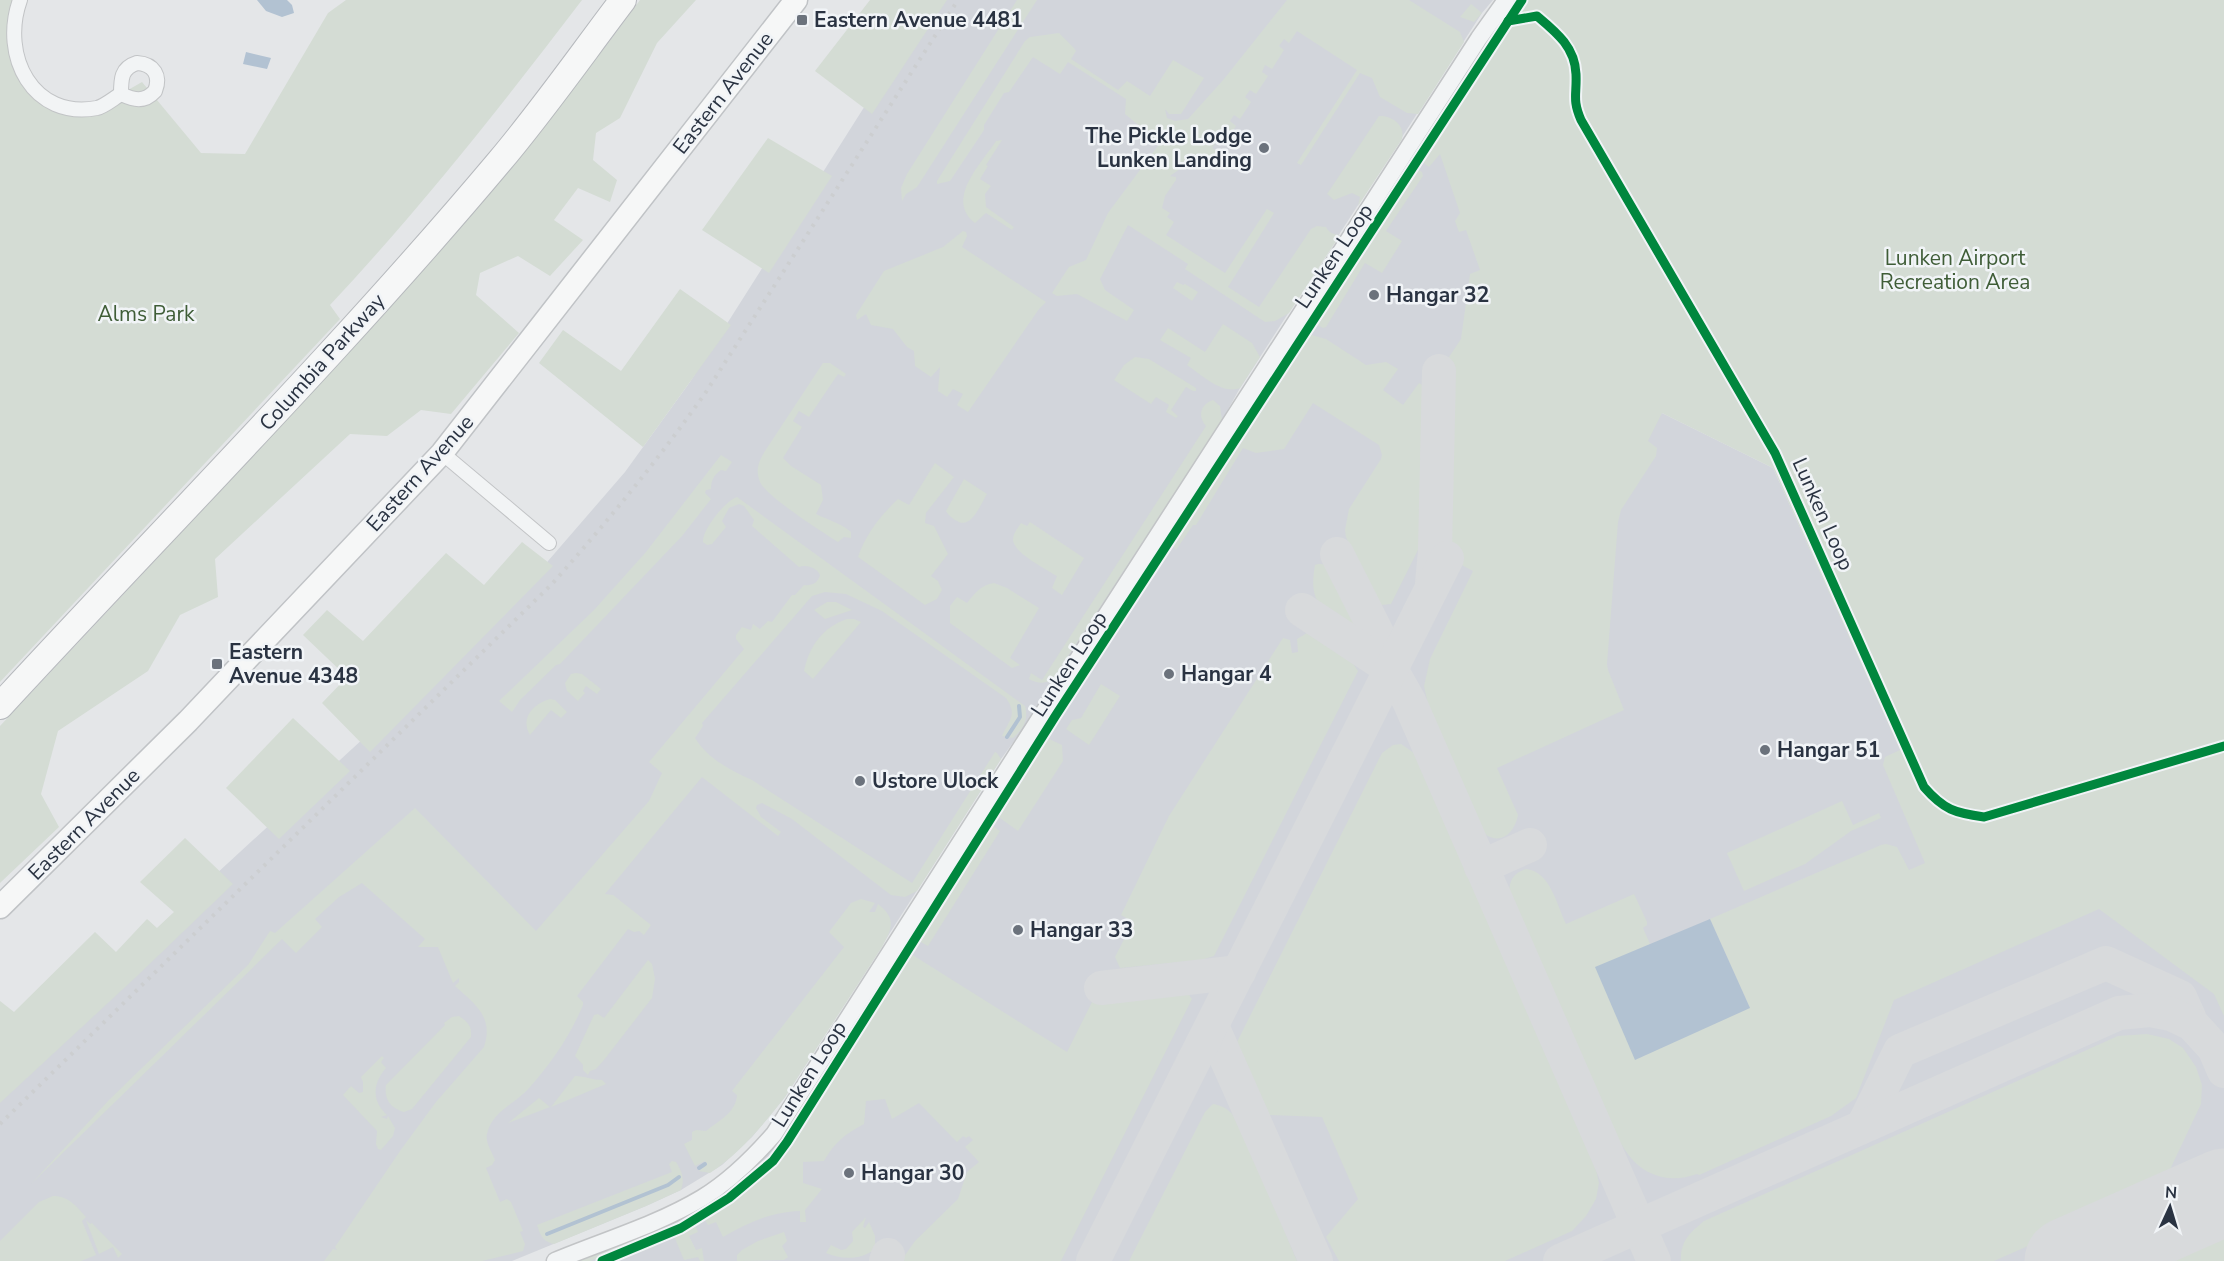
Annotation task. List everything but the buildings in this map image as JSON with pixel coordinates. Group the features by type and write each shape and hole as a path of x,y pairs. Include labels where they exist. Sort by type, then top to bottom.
{"highway":[{"name":"Columbia Parkway","path":"0,682 370,286 524,106 603,0"},
{"name":"Columbia Parkway","path":"0,706 280,409 404,272 501,160 623,0"}],"main road":[{"name":"Eastern Avenue","path":"0,907 188,722 442,453 796,0"}],"street":[{"path":"20,0 11,33 13,52 20,75 38,96 55,105 73,109 99,107 121,94"},
{"path":"555,1261 656,1220 704,1197 732,1176 774,1134 1047,707 1479,38 1506,0"},
{"path":"442,453 549,543"}],"shaded area":[{"path":"932,0 1493,0 1482,13 785,1097 752,1137 722,1165 681,1190 646,1206 512,1261 0,1261 0,1073 516,598 625,472 690,382"},
{"path":"1433,124 1442,128 1445,139 1662,413 1773,468 1912,775 2224,763 2224,1261 575,1261 742,1177"}],"green space":[{"name":"Alms Park","path":"0,0 20,0 20,75 73,109 121,94 142,82 201,153 245,154 328,13 346,0 582,0 460,156 330,305 340,319 0,682"},
{"path":"640,0 696,0 657,43 620,118 596,133 593,160 617,180 610,202 578,188 554,220 583,240 550,276 518,256 480,273 476,295 519,333 451,414 421,410 387,436 350,434 215,559 218,597 180,615 148,671 58,731 41,794 59,827 0,883 0,726 247,462 425,265 551,116"},
{"path":"870,0 947,0 872,114 815,71"},
{"path":"1017,0 1037,0 917,187 906,194 902,201 901,188 907,174"},
{"path":"1287,0 1409,0 1460,32 1464,42 1418,114 1407,113 1380,97 1372,78 1360,73 1301,165 1297,163 1357,70 1297,31 1289,43 1284,39 1279,46 1284,50 1272,69 1265,65 1262,72 1268,76 1256,94 1250,90 1245,97 1251,102 1240,119 1234,115 1230,121 1236,126 1224,144 1217,141 1212,148 1219,152 1208,168 1202,164 1198,170 1187,164 1170,176 1176,177 1176,180 1165,196 1162,208 1170,213 1167,217 1174,222 1166,235 1225,273 1267,209 1274,213 1228,287 1259,307 1311,229 1317,226 1326,227 1332,233 1340,235 1289,313 1275,321 1265,322 1185,269 1188,264 1128,225 1100,279 1105,290 1134,310 1127,321 1077,294 1057,296 1052,293 1069,267 1086,260 1108,213 1160,143 1125,114 1126,99 1068,62 1060,74 1033,57 1009,92 1004,93 984,125 984,130 950,181 937,184 1025,41 1030,37 1059,33 1076,51 1071,59 1118,90 1127,81 1150,96 1173,60 1204,78 1181,114 1169,114 1165,109 1167,118 1175,121 1188,119 1224,79"},
{"name":"Lunken Airport Recreation Area","path":"1514,0 2224,0 2224,1016 2214,994 2099,909 1894,1000 1856,1098 1831,1116 1699,1175 1686,1177 1664,1177 1645,1170 1620,1145 1509,894 1511,881 1515,875 1526,869 1541,876 1552,890 1566,924 1634,894 1647,922 1643,928 1650,944 1595,968 1750,1008 1710,919 1881,845 1897,847 1909,870 1925,863 1883,765 1885,757 1900,750 1773,468 1662,413 1648,441 1657,448 1656,456 1621,510 1618,522 1607,664 1624,710 1497,768 1518,815 1516,823 1508,834 1497,838 1491,838 1479,828 1427,711 1429,709 1424,686 1430,659 1473,571 1437,552 1445,363 1461,339 1470,274 1480,270 1466,230 1459,232 1455,221 1460,213 1440,154 1429,167 1421,161 1455,109 1451,97"},
{"path":"1471,4 1482,13 1474,22 1460,17"},
{"path":"1379,116 1393,119 1400,125 1402,139 1358,206 1360,197 1352,193 1334,200 1327,194"},
{"path":"768,138 832,176 769,273 702,230"},
{"path":"1002,140 980,179 991,186 985,194 986,207 1014,227 1012,230 986,213 975,223 967,214 964,203 965,193 975,171 996,141"},
{"path":"1416,169 1422,172 1423,176 1386,231 1402,241 1382,273 1365,263 1326,327 1323,328 1316,324"},
{"path":"1407,170 1314,312 1312,309 1403,171"},
{"path":"963,231 967,236 962,247 1046,302 968,412 957,405 963,394 953,389 947,397 938,391 940,367 931,377 915,366 914,351 907,347 893,329 871,325 866,314 857,320 856,315 884,271 943,247"},
{"path":"1177,282 1198,292 1192,301 1173,288"},
{"path":"680,289 731,325 643,447 539,363 563,330 621,371"},
{"path":"1223,324 1252,343 1260,357 1240,388 1226,389 1212,383 1187,365 1191,358 1160,340 1168,328 1205,352"},
{"path":"1298,330 1300,334 1170,535 1169,530"},
{"path":"1308,334 1326,339 1366,365 1386,362 1398,369 1383,390 1403,405 1419,383 1428,389 1421,544 1391,604 1374,603 1345,530 1349,509 1381,459 1379,445 1313,403 1284,449 1256,453 1243,448 1196,525 1193,525 1176,550 1172,544"},
{"path":"1135,357 1149,359 1196,388 1196,391 1193,391 1186,387 1171,410 1178,416 1176,418 1166,412 1169,405 1156,397 1151,404 1114,380 1124,365"},
{"path":"823,363 830,363 846,374 844,377 838,374 809,417 799,411 793,421 802,427 783,458 791,466 821,485 823,500 816,514 851,532 851,538 844,537 838,542 795,514 773,496 760,482 758,473 759,462 765,451"},
{"path":"1213,400 1220,406 1222,420 1053,679 1041,683 1029,679 1031,673 1042,680 1206,426 1201,414 1203,407"},
{"path":"721,455 732,462 726,471 721,470 715,476 711,489 706,490 705,493 711,499 682,536 560,664 556,665 520,700 512,712 499,701 594,610 646,552"},
{"path":"935,463 954,477 926,513 925,523 934,526 948,554 931,576 938,581 942,590 937,599 925,605 858,557 869,533 880,519 898,499 909,505"},
{"path":"964,479 987,494 975,515 962,523 952,518 946,511"},
{"path":"737,497 1025,706 1026,720 1020,731 1013,738 1002,736 1012,713 1006,698 882,611 846,594 825,592 812,596 702,723 703,726 695,738 713,758 752,780 912,883 995,752 997,753 1001,759 917,891 905,897 891,895 792,819 762,803 757,805 756,808 761,817 781,832 778,836 702,777 605,894 613,895 651,925 644,935 639,931 634,932 628,929 577,996 583,1005 553,1058 530,1087 499,1113 490,1126 487,1140 495,1160 486,1168 500,1202 507,1199 511,1202 523,1231 520,1232 525,1244 523,1251 482,1261 324,1261 333,1249 337,1250 335,1247 436,1102 484,1047 486,1037 486,1027 481,1012 455,986 459,978 453,983 438,947 418,947 425,939 362,883 339,897 315,919 322,927 296,953 282,939 31,1184 109,1100 248,965 270,931 275,933 415,808 536,931 649,801 662,773 649,762 744,649 736,639 742,627 751,630 753,624 760,629 768,621 772,622 792,595 795,595 804,585 810,585 819,578 817,570 808,566 799,567 752,526 754,520 744,506 739,504 729,508 722,521 726,527 712,544 707,545 703,542 706,530 715,516 726,504"},
{"path":"1030,522 1084,558 1062,595 1052,588 1057,576 1031,560 1015,545 1013,537 1017,529 1021,523 1027,526"},
{"path":"522,542 553,566 370,752 322,703 347,677 303,635 327,610 363,641 446,553 484,585"},
{"path":"1315,565 1331,567 1343,580 1354,606 1358,626 1350,630 1319,605 1313,578"},
{"path":"994,583 1007,588 1039,608 1010,658 1020,665 1012,668 950,623 950,606 957,597 967,603 982,588"},
{"path":"827,602 836,602 852,610 825,619 814,610"},
{"path":"847,619 861,622 813,679 804,671 809,653 824,632"},
{"path":"1312,630 1343,649 1358,671 1214,956 1201,960 1120,968 1115,957 1133,922 1121,915 1169,816 1283,638 1290,640 1292,653 1298,652 1297,639"},
{"path":"571,674 582,674 601,689 597,694 586,686 583,691 585,693 578,701 567,691 565,683"},
{"path":"1101,684 1120,696 1089,745 1066,729 1072,720 1081,718"},
{"path":"550,699 555,700 567,712 561,718 551,710 530,735 527,729 527,717 538,704"},
{"path":"293,718 350,771 279,839 226,788"},
{"path":"1047,738 1062,745 1063,761 1018,831 998,814"},
{"path":"1401,744 1414,753 1593,1156 1599,1183 1596,1199 1586,1216 1572,1231 1505,1261 1339,1261 1326,1237 1358,1199 1322,1117 1269,1115 1237,1042 1382,753 1393,745"},
{"path":"1842,801 1853,825 1879,813 1881,818 1851,831 1805,864 1744,891 1727,853"},
{"path":"993,826 1000,831 928,946 919,941 990,827"},
{"path":"980,829 916,931 915,925 976,831"},
{"path":"185,838 233,884 0,1103 0,1001 14,1012 95,932 116,952 147,919 157,928 174,912 140,882"},
{"path":"861,899 875,903 869,912 875,912 878,904 888,914 891,924 882,947 785,1097 768,1118 741,1148 721,1165 710,1173 699,1171 707,1164 705,1161 695,1166 684,1144 692,1140 692,1132 706,1131 730,1112 737,1095 732,1091 844,947 829,932 851,903"},
{"path":"911,954 1067,1052 1092,1002 1186,991 1192,999 1061,1261 901,1261 915,1241 958,1199 967,1172 979,1162 965,1147 973,1140 969,1136 966,1138 963,1136 957,1142 919,1103 892,1119 885,1099 866,1101 864,1124 841,1140 824,1161 803,1162 803,1183 822,1189 805,1210 806,1222 800,1222 800,1211 789,1212 750,1223 723,1237 716,1222 708,1225 704,1218 747,1189 781,1156 801,1130"},
{"path":"648,960 652,964 655,979 652,998 604,1060 588,1075 575,1056 594,1015 598,1014 604,1018"},
{"path":"459,1016 469,1025 471,1037 412,1109 404,1112 395,1108 387,1099 386,1085 445,1025 444,1023 452,1017"},
{"path":"2147,1034 2169,1039 2183,1048 2196,1067 2202,1085 2201,1104 2164,1182 2143,1195 1994,1261 1681,1261 1684,1243 1704,1221 2118,1036"},
{"path":"382,1056 384,1058 381,1062 386,1068 378,1080 376,1097 387,1115 381,1117 387,1119 388,1116 395,1128 393,1136 381,1150 376,1144 377,1131 343,1095 351,1086 359,1093 363,1092 361,1077"},
{"path":"575,1076 602,1080 606,1084 551,1107"},
{"path":"539,1098 550,1107 508,1123"},
{"path":"1213,1104 1229,1111 1240,1125 1297,1261 1129,1261 1205,1112"},
{"path":"672,1161 676,1162 681,1172 683,1182 681,1190 554,1244 544,1240 541,1235 537,1225 672,1172 669,1164"},
{"path":"53,1196 68,1200 86,1217 82,1221 96,1255 81,1261 0,1261 0,1241 39,1202"},
{"path":"866,1217 863,1227 865,1228 869,1222 875,1236 875,1249 870,1253 851,1258 826,1253 831,1245 841,1250 846,1249 853,1241 852,1232"},
{"path":"86,1220 92,1223 122,1254 118,1258 113,1247 99,1254"},
{"path":"694,1223 698,1232 689,1236 696,1250 702,1248 704,1261 700,1261 698,1257 684,1260 674,1236 674,1233"},
{"path":"2224,1229 2224,1261 2141,1261 2202,1233"},
{"path":"784,1232 787,1241 782,1246 788,1257 784,1260 737,1261 737,1255 742,1250 758,1241"},
{"path":"641,1234 646,1238 590,1261 577,1261"},
{"path":"654,1243 656,1246 618,1261 608,1261"}],"water":[{"path":"257,0 287,0 292,5 294,13 282,17 266,11"},
{"path":"246,52 271,58 267,69 243,64"},
{"path":"1710,919 1750,1008 1635,1060 1595,967"}],"waterway":[{"path":"1007,737 1020,717 1019,706"},
{"path":"699,1168 705,1164"},
{"path":"547,1234 668,1185 679,1177"}],"taxiway":[{"path":"1432,583 1435,551 1439,371"},
{"path":"1337,554 1377,633 1391,669 1409,701 1654,1261"},
{"path":"1093,1261 1447,558"},
{"path":"1302,610 1391,669"},
{"path":"1481,867 1530,845"},
{"path":"1863,1126 1900,1051 2106,963 2180,997 2189,1017"},
{"path":"1101,988 1239,972"},
{"path":"1560,1261 2119,1013 2150,1010 2171,1014 2192,1024 2214,1048 2224,1071"},
{"path":"1212,1026 1316,1261"},
{"path":"886,1261 888,1255"}],"runway":[{"path":"2068,1261 2224,1192"}],"railway":[{"path":"0,1124 552,584 593,537 651,466 706,392 958,0"}],"cycle path":[{"name":"Lunken Loop","path":"602,1261 681,1228 729,1198 773,1161 787,1142 1056,715 1522,0"},
{"name":"Lunken Loop","path":"1508,21 1537,16 1557,34 1568,48 1575,64 1576,102 1581,120 1775,453 1924,787 1931,795 1951,809 1984,817 2224,746"}],"place":[{"name":"Eastern Avenue 4481","path":"802,20"},
{"name":"The Pickle Lodge Lunken Landing","path":"1264,148"},
{"name":"Hangar 32","path":"1374,295"},
{"name":"Eastern Avenue 4348","path":"217,664"},
{"name":"Hangar 4","path":"1169,674"},
{"name":"Hangar 51","path":"1765,750"},
{"name":"Ustore Ulock","path":"860,781"},
{"name":"Hangar 33","path":"1018,930"},
{"name":"Hangar 30","path":"849,1173"}]}
